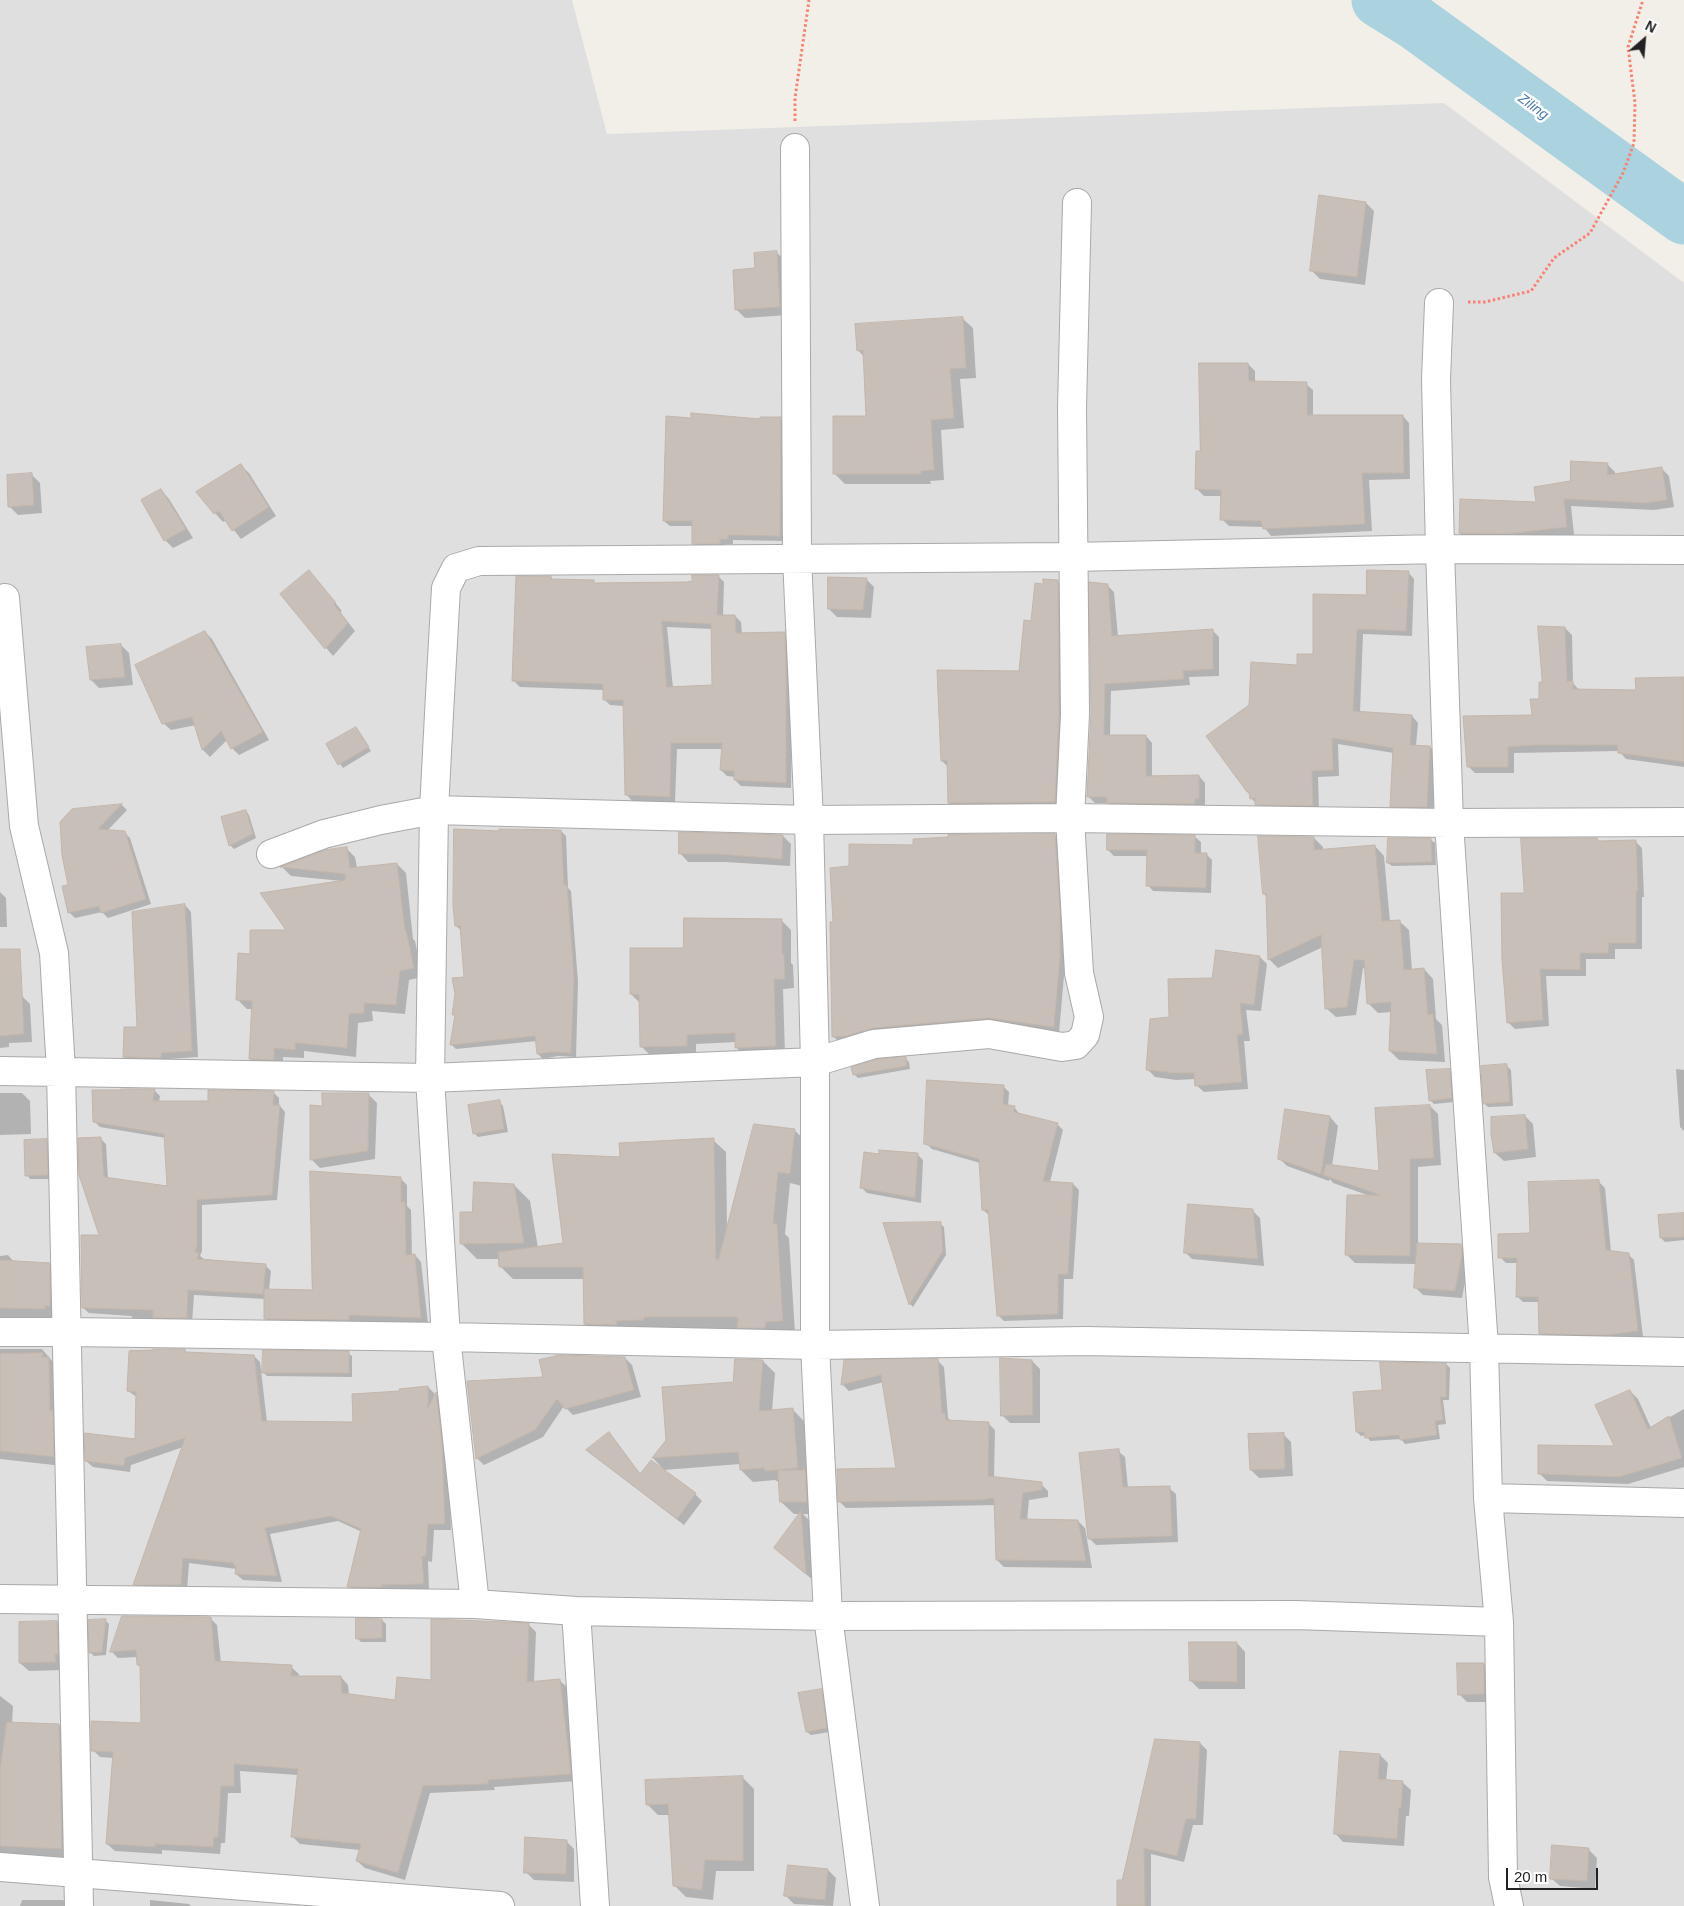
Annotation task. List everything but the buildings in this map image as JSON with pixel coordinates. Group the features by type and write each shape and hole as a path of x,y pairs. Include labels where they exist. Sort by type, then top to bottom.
{"street":[{"path":"795,148 797,558 809,820 815,1062 815,1345 828,1616 865,1906"},
{"path":"0,1071 430,1078 815,1062 874,1044 989,1034 1062,1047 1076,1045 1085,1035 1089,1017 1079,974 1070,818 1075,714 1072,408 1077,203"},
{"path":"1439,303 1436,380 1449,823 1484,1348 1488,1498 1499,1622 1503,1877 1508,1906"},
{"path":"474,1604 446,1337 430,1078 434,810 446,588 456,568 480,561 1072,557 1440,549 1684,550"},
{"path":"5,598 24,826 54,953 61,1071 72,1600 80,1872 79,1906"},
{"path":"271,854 324,834 381,820 434,810 809,820 1070,818 1449,823 1684,822"},
{"path":"0,1332 446,1337 815,1345 1085,1341 1684,1352"},
{"path":"1488,1498 1684,1504"},
{"path":"0,1599 474,1604 576,1611 828,1616 1294,1615 1499,1622"},
{"path":"576,1611 595,1906"},
{"path":"0,1867 500,1906"}],"path":[{"path":"795,148 795,98 809,0"},
{"path":"1439,303 1485,302 1531,291 1554,258 1590,233 1623,173 1634,143 1635,103 1628,47 1643,0"}],"shaded area":[{"path":"0,0 572,0 607,134 1444,103 1684,283 1684,1906 0,1906"}],"waterway":[{"name":"Ziling","path":"1379,0 1416,23 1684,217"}]}
